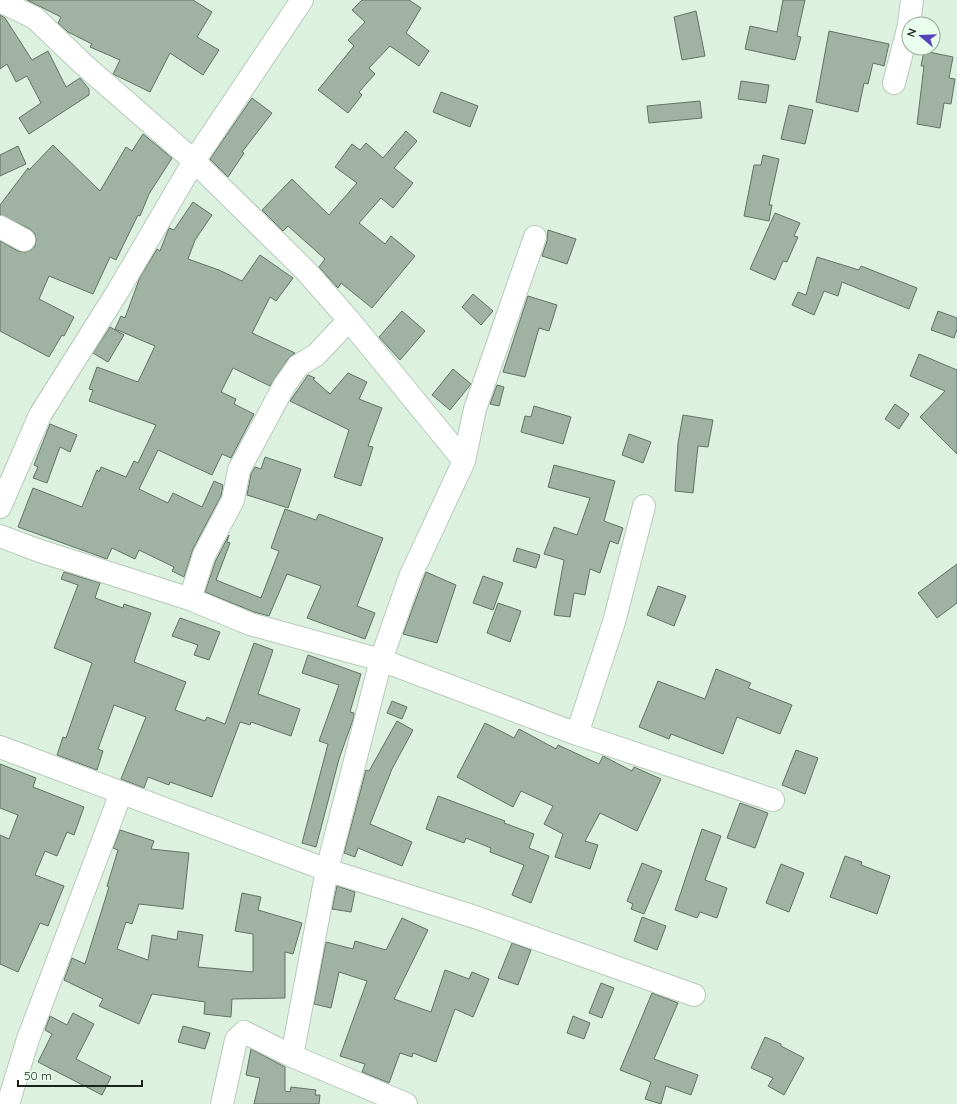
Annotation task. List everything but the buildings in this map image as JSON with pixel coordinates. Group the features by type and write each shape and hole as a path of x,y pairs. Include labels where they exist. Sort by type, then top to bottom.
{"street":[{"path":"0,507 40,415 118,291 194,161 302,0"},
{"path":"910,16 912,0"},
{"path":"0,1 35,18 83,64 194,161 306,271 349,320 464,461"},
{"path":"894,83 901,55"},
{"path":"0,226 24,240"},
{"path":"292,1056 327,870 381,660 410,577 464,461 475,409 535,237"},
{"path":"190,599 204,555 233,500 239,470 284,386 298,366 316,354 349,320"},
{"path":"577,734 614,622 644,506"},
{"path":"0,536 37,550 190,599 250,624 381,660 577,734 773,800"},
{"path":"0,747 327,870 475,917 694,995"},
{"path":"8,1104 28,1039 121,793"},
{"path":"222,1104 236,1040 244,1032 292,1056 406,1104"}]}
